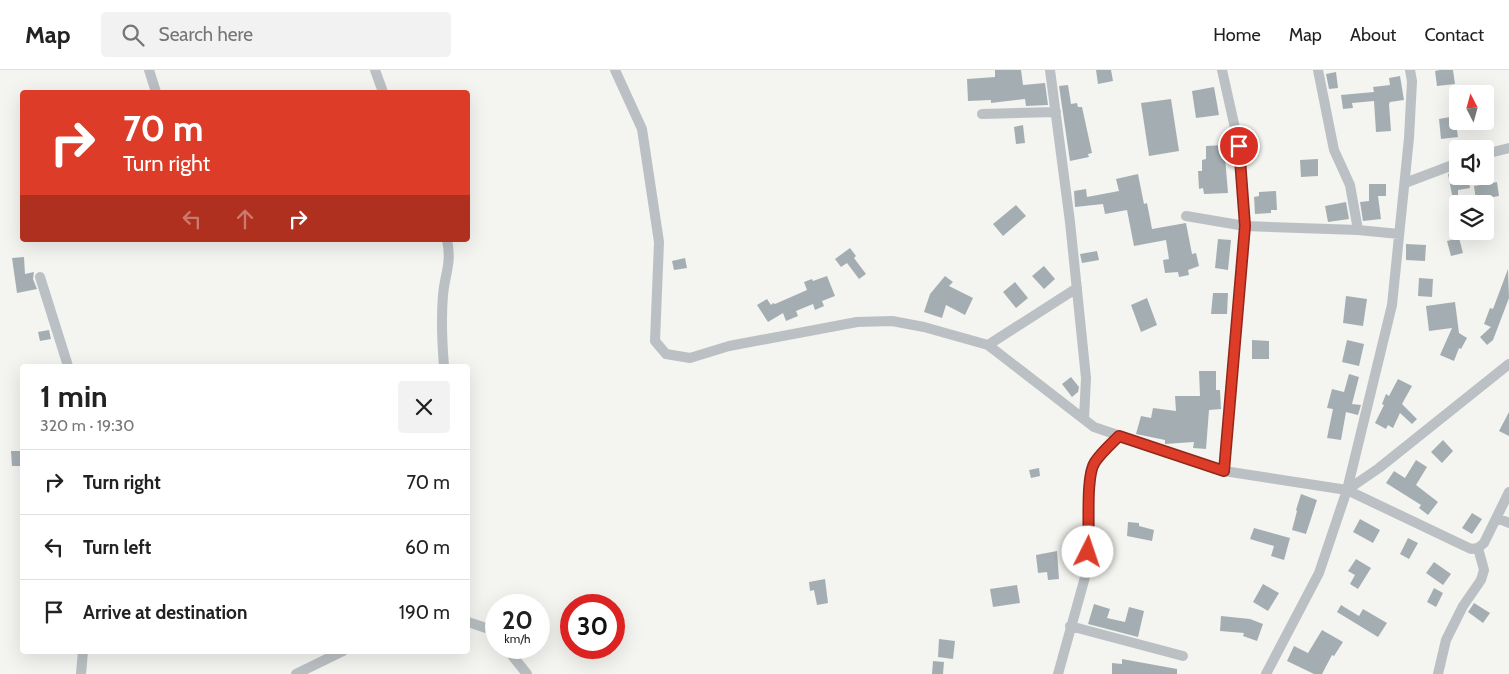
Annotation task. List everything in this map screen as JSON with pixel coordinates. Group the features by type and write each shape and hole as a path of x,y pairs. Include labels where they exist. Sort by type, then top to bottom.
{"street":[{"path":"149,70 155,90"},
{"path":"375,70 382,90"},
{"path":"616,70 642,130 659,242 655,341 666,354 690,358 729,346 858,322 892,321 924,327 988,345 1094,427 1224,471 1347,490 1471,549 1478,548 1484,543 1509,492"},
{"path":"1050,70 1070,222 1086,378 1084,419"},
{"path":"1222,70 1239,146 1245,226 1224,471"},
{"path":"1318,70 1334,150 1350,185 1358,230"},
{"path":"1266,674 1319,573 1347,490 1392,305 1405,183 1412,81 1410,70"},
{"path":"982,114 1056,112"},
{"path":"1494,152 1509,148"},
{"path":"1405,183 1449,166"},
{"path":"1186,216 1245,226 1358,230 1399,234"},
{"path":"444,364 441,330 443,293 450,261 447,242"},
{"path":"40,277 67,364"},
{"path":"988,345 1077,288"},
{"path":"1347,490 1379,468 1508,366"},
{"path":"1058,674 1086,570 1090,535 1089,489 1093,464 1119,436"},
{"path":"1497,518 1509,522"},
{"path":"1438,674 1446,640 1463,606 1481,580 1484,570 1478,548"},
{"path":"470,623 485,628"},
{"path":"1070,626 1183,656"},
{"path":"81,674 83,654"},
{"path":"296,674 337,654"},
{"path":"515,659 527,674"}],"building":[{"path":"995,70 1021,70 1023,85 1045,83 1048,105 1026,106 1025,99 991,103 991,100 968,101 967,79 995,77"},
{"path":"1096,70 1111,70 1113,81 1098,84"},
{"path":"1453,70 1455,84 1437,86 1435,71"},
{"path":"1336,72 1338,88 1329,89 1326,74"},
{"path":"1400,76 1404,100 1390,102 1389,104 1391,131 1376,132 1374,101 1352,103 1353,108 1343,109 1341,95 1374,92 1373,87 1390,85 1389,78"},
{"path":"1068,85 1071,104 1077,103 1078,107 1082,107 1092,153 1088,154 1089,157 1070,161 1059,86"},
{"path":"1214,87 1219,115 1196,118 1192,91"},
{"path":"1171,99 1179,151 1149,156 1141,103"},
{"path":"1449,117 1449,130 1457,130 1458,137 1441,139 1439,119"},
{"path":"1023,125 1025,143 1016,144 1014,127"},
{"path":"1224,145 1228,193 1204,194 1203,188 1199,189 1198,171 1202,171 1202,160 1206,159 1206,146"},
{"path":"1318,159 1318,176 1301,177 1300,160"},
{"path":"1138,174 1144,204 1147,203 1152,229 1186,223 1192,254 1196,253 1199,266 1188,270 1189,275 1179,277 1178,272 1165,273 1163,260 1169,259 1166,240 1134,246 1127,210 1105,214 1103,204 1075,207 1074,191 1086,189 1087,197 1119,191 1116,179"},
{"path":"1497,182 1499,196 1475,195 1474,186 1494,185 1494,183"},
{"path":"1369,184 1386,184 1386,196 1378,196 1381,219 1363,221 1360,202 1369,201"},
{"path":"1450,185 1470,185 1470,188 1458,190 1458,195 1452,195"},
{"path":"1276,191 1277,210 1271,210 1271,213 1255,214 1254,197 1259,196 1259,192"},
{"path":"1346,202 1349,219 1328,222 1325,206"},
{"path":"1016,205 1026,216 1003,236 993,224"},
{"path":"1218,239 1231,240 1228,270 1215,268"},
{"path":"1460,240 1463,253 1451,256 1447,241"},
{"path":"1406,244 1426,245 1425,261 1406,260"},
{"path":"850,248 856,256 854,258 866,274 859,279 847,263 841,267 835,259"},
{"path":"1097,251 1099,260 1082,263 1080,254"},
{"path":"24,257 25,274 34,272 33,279 37,289 17,293 12,258"},
{"path":"685,258 687,268 674,270 672,261"},
{"path":"1044,266 1055,279 1044,289 1032,276"},
{"path":"1508,269 1509,298 1493,340 1487,345 1480,337 1491,327 1484,324 1490,308 1493,309"},
{"path":"827,276 835,296 822,301 824,306 815,310 813,304 796,311 798,316 786,321 783,313 768,322 757,305 767,299 771,305 775,304 807,290 804,282"},
{"path":"945,276 953,282 949,286 973,298 965,315 946,305 942,318 924,312 930,294"},
{"path":"1419,278 1433,279 1432,297 1418,296"},
{"path":"1015,282 1028,298 1016,308 1003,292"},
{"path":"1213,293 1228,293 1227,314 1211,314"},
{"path":"1346,296 1367,299 1363,326 1343,323"},
{"path":"1147,298 1157,325 1141,332 1131,305"},
{"path":"1455,302 1459,333 1467,338 1461,349 1459,348 1454,361 1440,355 1452,328 1429,331 1426,306"},
{"path":"49,330 51,339 40,341 38,332"},
{"path":"1252,340 1269,341 1269,359 1252,359"},
{"path":"1347,340 1364,344 1359,366 1342,362"},
{"path":"1199,371 1216,371 1216,390 1220,390 1221,409 1209,410 1206,449 1193,448 1194,442 1165,444 1165,440 1136,434 1141,416 1151,418 1153,408 1176,411 1175,396 1200,396"},
{"path":"1349,374 1359,377 1352,404 1361,405 1358,415 1346,412 1341,440 1327,438 1333,409 1327,408 1332,389 1344,392"},
{"path":"1071,377 1079,387 1078,392 1072,397 1062,384"},
{"path":"1398,379 1412,386 1402,404 1417,419 1412,424 1400,413 1393,428 1388,425 1386,429 1375,423 1384,405 1382,404 1386,394 1389,396"},
{"path":"1509,412 1509,436 1499,431"},
{"path":"1443,440 1453,451 1442,463 1431,452"},
{"path":"11,451 20,451 20,466 12,466"},
{"path":"1416,460 1427,467 1416,485 1438,502 1428,515 1419,508 1421,505 1386,483 1394,471 1405,478"},
{"path":"1039,468 1040,476 1031,478 1029,470"},
{"path":"1301,494 1317,500 1306,534 1292,530"},
{"path":"1472,513 1482,519 1472,534 1462,528"},
{"path":"1360,519 1380,530 1373,543 1353,532"},
{"path":"1128,522 1139,523 1139,526 1154,530 1152,541 1127,536"},
{"path":"1254,528 1290,538 1284,560 1271,556 1274,546 1250,539"},
{"path":"1408,538 1418,543 1409,559 1400,554"},
{"path":"1057,551 1059,579 1048,580 1047,572 1038,573 1036,555"},
{"path":"1356,559 1371,568 1358,589 1350,584 1355,575 1348,571"},
{"path":"1434,562 1451,574 1443,585 1426,573"},
{"path":"825,579 828,603 817,605 814,590 810,591 809,582"},
{"path":"1263,584 1279,593 1268,611 1253,602"},
{"path":"1017,585 1020,603 993,607 990,589"},
{"path":"1434,588 1443,593 1436,607 1427,602"},
{"path":"1474,603 1490,613 1483,623 1468,612"},
{"path":"1094,604 1110,609 1107,618 1125,622 1129,607 1144,611 1138,637 1088,624"},
{"path":"1341,605 1359,616 1363,609 1387,623 1378,637 1337,612"},
{"path":"1221,616 1250,619 1263,624 1257,641 1243,636 1244,633 1220,631"},
{"path":"1322,630 1343,642 1334,656 1332,655 1322,674 1314,674 1287,661 1294,646 1308,653"},
{"path":"939,639 955,641 953,659 938,657"},
{"path":"1122,659 1177,669 1177,674 1112,674 1112,663 1122,664"},
{"path":"933,661 944,662 943,674 932,674"}],"route":[{"path":"1088,552 1090,535 1089,489 1093,464 1119,436 1224,471 1245,226 1239,146"}]}
